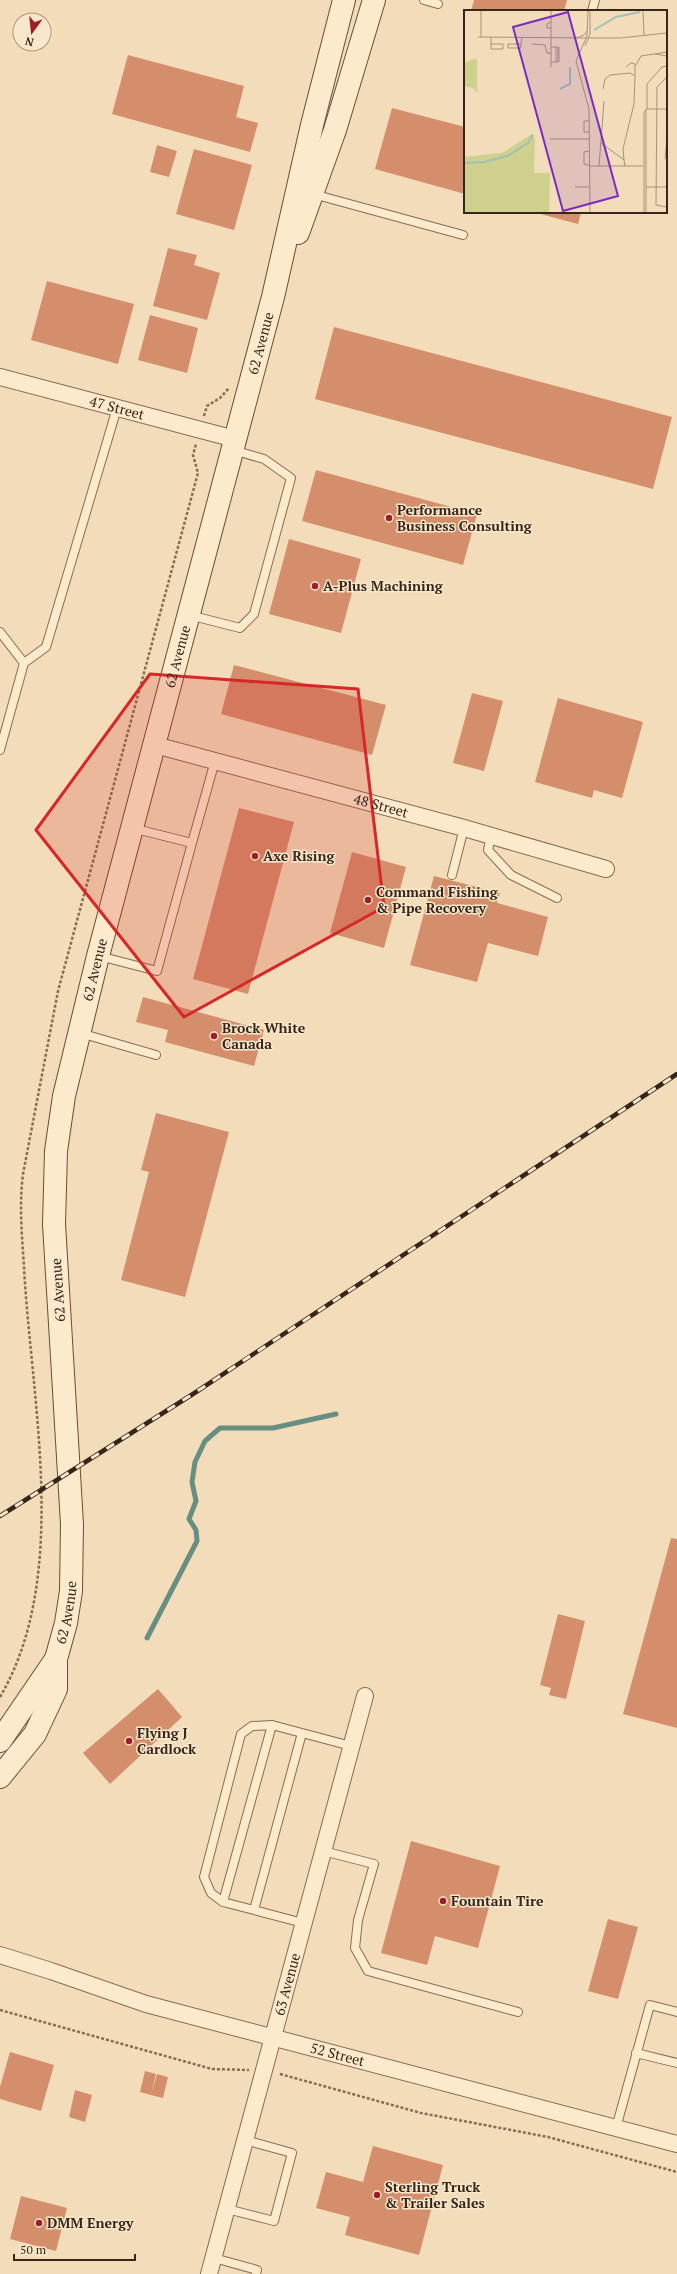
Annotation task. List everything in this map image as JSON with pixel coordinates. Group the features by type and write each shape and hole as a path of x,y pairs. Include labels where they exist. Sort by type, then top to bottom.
{"main road":[{"name":"62 Avenue","path":"305,192 344,0"},
{"name":"62 Avenue","path":"0,1777 35,1734 56,1689 56,1659 70,1598 73,1560 54,1191 56,1152 63,1103 78,1033 98,956 273,297 305,192 374,0"},
{"name":"62 Avenue","path":"0,1741 56,1659"}],"street":[{"name":"47 Street","path":"0,377 117,408 233,444"},
{"name":"48 Street","path":"155,745 491,835 606,869"},
{"name":"63 Avenue","path":"209,2274 365,1696"},
{"name":"52 Street","path":"0,1955 146,2004 677,2144"}],"lane":[{"path":"424,0 438,4"},
{"path":"592,10 595,0"},
{"path":"305,192 463,235"},
{"path":"0,750 24,663 46,647 117,408"},
{"path":"188,615 240,628 254,614 291,478 264,459 233,444"},
{"path":"0,632 24,663"},
{"path":"98,956 157,971 215,761"},
{"path":"132,828 192,843"},
{"path":"452,875 464,828"},
{"path":"491,835 488,850 511,875 557,898"},
{"path":"78,1033 156,1054"},
{"path":"303,1923 223,1902 211,1893 204,1877 241,1734 252,1726 272,1725 351,1746"},
{"path":"223,1902 272,1725"},
{"path":"254,1910 302,1733"},
{"path":"323,1851 374,1864 358,1920 356,1948 368,1970 518,2012"},
{"path":"616,2128 650,2005 677,2012"},
{"path":"636,2053 677,2063"},
{"path":"227,2209 274,2221 281,2196 292,2153 245,2140"},
{"path":"214,2258 257,2270 256,2274"}],"path":[{"path":"0,2010 212,2069 229,2071 239,2069"},
{"path":"288,2075 295,2079 421,2114 540,2135 677,2172"}],"highlighted area":[{"path":"150,674 358,689 384,907 184,1017 36,830"}],"building":[{"path":"474,0 567,0 564,10 471,10"},
{"path":"128,55 244,86 236,117 258,123 250,152 112,114"},
{"path":"392,108 464,127 464,194 375,169"},
{"path":"157,145 177,151 169,177 150,172"},
{"path":"194,149 252,165 234,230 176,214"},
{"path":"537,213 581,213 578,224"},
{"path":"168,248 197,255 194,265 220,273 207,320 153,306"},
{"path":"47,281 134,304 118,364 31,340"},
{"path":"150,315 198,328 187,373 138,360"},
{"path":"334,327 672,417 653,489 315,399"},
{"name":"Performance Business Consulting","path":"316,470 477,514 463,565 302,521"},
{"name":"A-Plus Machining","path":"289,539 361,559 341,633 269,614"},
{"path":"234,665 386,705 372,755 221,714"},
{"path":"472,693 503,701 484,771 453,763"},
{"path":"558,698 643,722 622,798 594,790 592,798 535,782"},
{"path":"239,808 294,822 248,994 193,979"},
{"name":"Command Fishing & Pipe Recovery","path":"352,852 406,867 384,948 330,933"},
{"path":"434,876 500,893 497,903 548,917 538,956 488,943 477,982 410,965"},
{"name":"Brock White Canada","path":"143,997 264,1030 254,1066 165,1042 168,1030 136,1022"},
{"path":"156,1113 229,1132 185,1297 121,1280 149,1172 141,1170"},
{"path":"671,1538 677,1539 677,1728 623,1714"},
{"path":"558,1614 585,1621 566,1699 549,1695 551,1688 540,1685"},
{"path":"158,1689 182,1717 110,1784 83,1753"},
{"name":"Fountain Tire","path":"411,1841 500,1866 478,1948 435,1936 427,1965 381,1953"},
{"path":"608,1919 638,1927 618,1999 588,1991"},
{"path":"10,2052 54,2065 41,2111 0,2099 0,2087"},
{"path":"145,2071 156,2074 151,2095 140,2092"},
{"path":"157,2074 168,2077 163,2098 151,2095"},
{"path":"75,2090 92,2095 85,2122 69,2117"},
{"name":"Sterling Truck & Trailer Sales","path":"373,2146 443,2165 419,2255 345,2235 350,2217 316,2208 326,2172 363,2182"},
{"name":"DMM Energy","path":"21,2196 67,2208 56,2251 10,2239"}],"waterway":[{"path":"147,1638 197,1541 196,1530 189,1519 196,1501 192,1482 195,1462 205,1441 220,1428 273,1428 336,1414"}],"railway":[{"path":"0,1516 193,1394 677,1074"}],"place":[{"name":"Performance Business Consulting","path":"389,518"},
{"name":"A-Plus Machining","path":"315,586"},
{"name":"Axe Rising","path":"255,856"},
{"name":"Command Fishing & Pipe Recovery","path":"368,900"},
{"name":"Brock White Canada","path":"214,1036"},
{"name":"Flying J Cardlock","path":"129,1741"},
{"name":"Fountain Tire","path":"443,1901"},
{"name":"Sterling Truck & Trailer Sales","path":"377,2195"},
{"name":"DMM Energy","path":"39,2223"}]}
